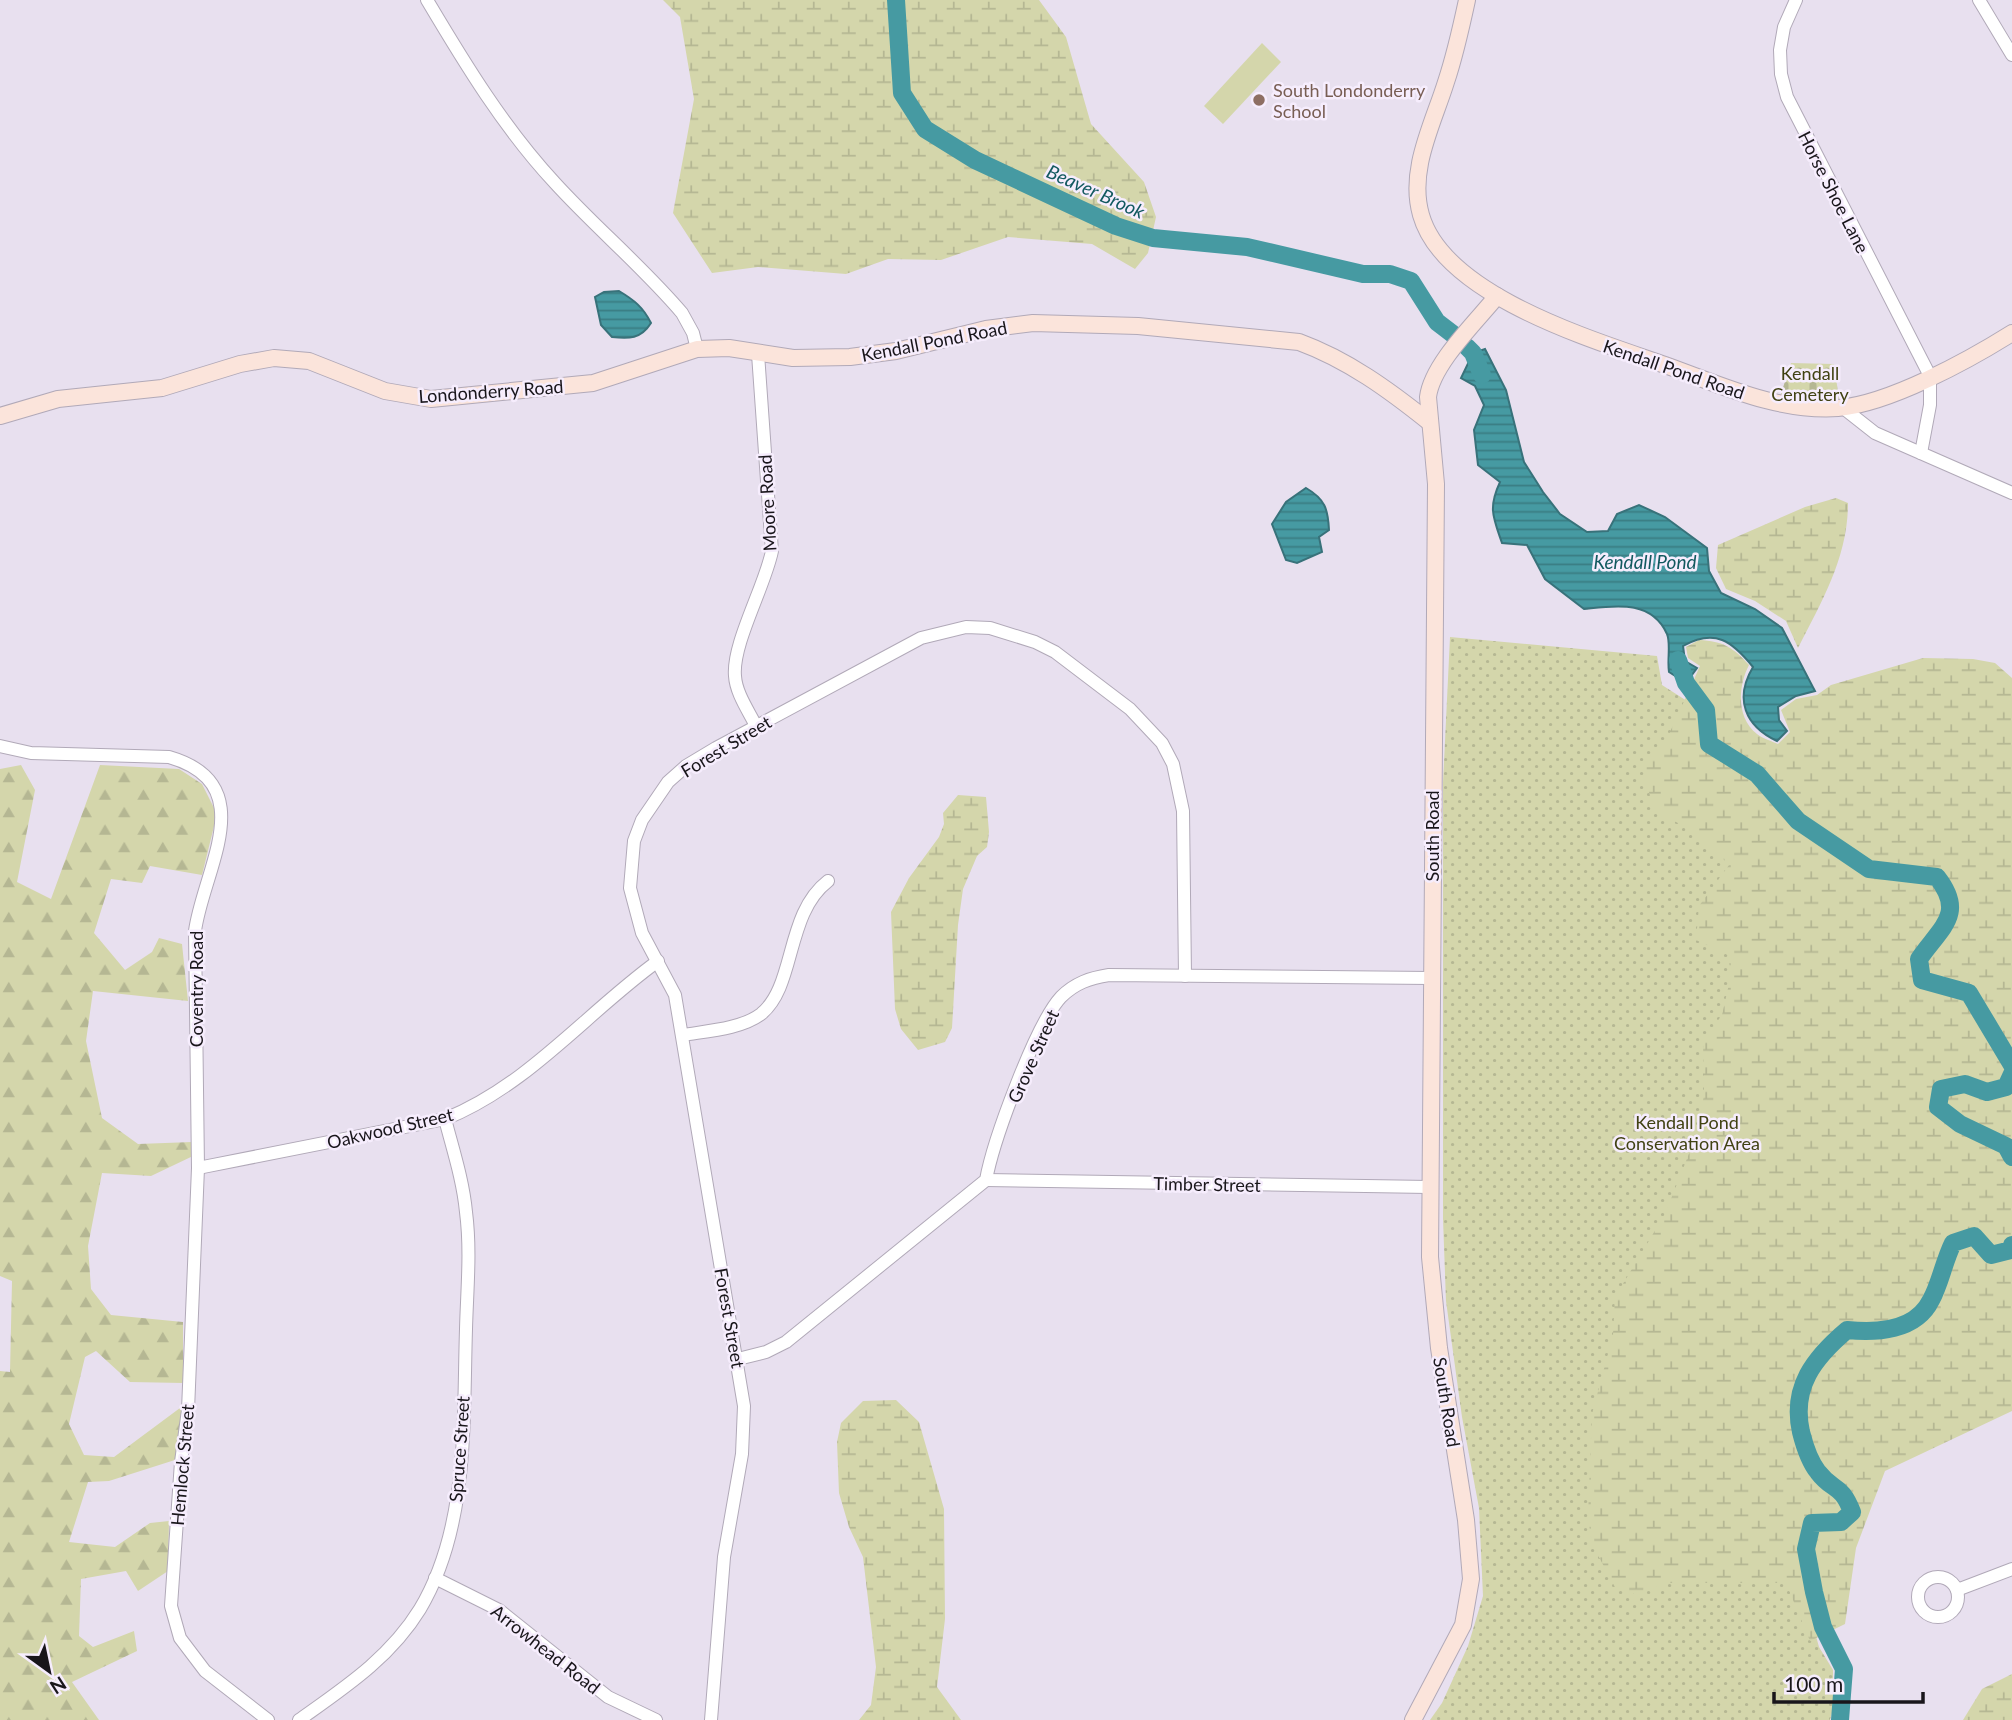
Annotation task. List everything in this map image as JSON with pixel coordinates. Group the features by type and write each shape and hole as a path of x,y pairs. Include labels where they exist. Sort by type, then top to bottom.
{"street":[{"path":"427,0 477,84 502,117 554,182 674,304 693,333 696,349"},
{"path":"1393,393 1429,386 1497,296 1444,255 1427,230 1418,200 1420,166 1454,56 1467,0"},
{"name":"Horse Shoe Lane","path":"1796,0 1784,27 1780,50 1781,74 1787,97 1930,376"},
{"path":"1979,0 2012,55"},
{"name":"Kendall Pond Road","path":"1497,296 1573,333 1787,406 1842,407 1881,396 1930,376 2012,333"},
{"name":"Kendall Pond Road","path":"696,349 729,348 758,354 850,357 896,351 986,329 1033,323 1138,326 1299,342 1328,353 1393,393 1429,422"},
{"name":"Londonderry Road","path":"0,416 58,399 162,388 240,364 274,358 309,361 385,391 431,399 593,383 696,349"},
{"name":"Moore Road","path":"756,726 734,674 738,651 767,574 772,551 758,354"},
{"path":"1921,453 1930,405 1930,376"},
{"name":"South Road","path":"1413,1720 1463,1625 1471,1579 1466,1520 1432,1293 1429,1187 1436,484 1429,422 1429,386"},
{"path":"1842,407 1868,429 2012,492"},
{"name":"Forest Street","path":"711,1720 724,1557 744,1430 738,1359 675,995 642,933 630,888 632,853 642,820 668,782 686,766 900,648 943,631 990,628 1012,634 1055,652 1130,709 1162,743 1174,764 1183,811 1185,976"},
{"name":"Coventry Road","path":"0,746 31,753 169,757 197,770 216,794 222,813 222,834 199,903 195,931 198,1168"},
{"path":"683,1035 752,1019 770,1004 806,904 828,881"},
{"name":"Oakwood Street","path":"198,1168 445,1119 519,1078 658,961"},
{"name":"Grove Street","path":"986,1180 992,1153 1035,1043 1059,1000 1076,985 1098,977 1431,978"},
{"name":"Spruce Street","path":"299,1720 380,1660 410,1625 435,1578 453,1524 463,1420 469,1247 462,1181 445,1119"},
{"name":"Hemlock Street","path":"198,1168 188,1410 175,1539 172,1618 180,1638 205,1671 268,1720"},
{"path":"738,1359 766,1352 786,1342 986,1180"},
{"name":"Timber Street","path":"986,1180 1429,1187"},
{"path":"1957,1590 2012,1569"},
{"name":"Arrowhead Road","path":"435,1578 499,1610 608,1697 656,1720"}],"green space":[{"path":"663,0 1039,0 1066,37 1091,124 1144,182 1156,217 1148,253 1135,269 1092,244 1008,237 941,260 888,259 846,274 758,267 712,273 673,213 694,99 680,17"},
{"path":"1262,43 1281,62 1223,124 1204,106"},
{"name":"Kendall Cemetery","path":"1791,363 1834,364 1839,399 1821,403 1780,397"},
{"path":"1836,498 1848,503 1844,542 1832,578 1798,648 1786,621 1755,601 1726,589 1716,568 1718,545 1805,507"},
{"name":"Kendall Pond Conservation Area","path":"1450,637 1657,656 1662,685 1687,701 1744,785 1811,1618 1819,1647 1833,1670 1833,1709 1830,1720 1430,1720 1442,1703 1468,1646 1483,1596 1479,1508 1462,1417 1446,1301 1443,1219 1443,783"},
{"path":"1699,640 1727,646 1749,665 1741,692 1742,711 1757,734 1778,744 1790,732 1781,710 1796,699 1817,695 1831,685 1923,658 1973,659 1995,663 2012,678 2012,1411 1885,1471 1856,1548 1845,1624 1810,1641 1786,1583 1666,1583 1638,1595 1616,1589 1592,1544 1588,1517 1592,1414 1613,1335 1615,1297 1665,1214 1692,1146 1704,1096 1703,1040 1722,1015 1731,975 1728,955 1696,940 1699,906 1729,865 1700,835 1665,816 1652,802 1644,776 1646,761 1665,743 1700,666 1688,658 1686,647"},
{"path":"21,765 35,790 17,882 51,899 100,765 179,769 202,784 217,814 202,875 150,866 142,883 111,879 94,933 125,970 152,952 159,938 182,944 188,1001 93,991 86,1041 102,1118 138,1144 192,1142 193,1156 151,1176 102,1173 88,1246 91,1289 111,1315 183,1322 183,1383 130,1382 96,1351 85,1357 69,1424 84,1455 114,1457 184,1405 178,1459 109,1481 88,1482 69,1542 115,1547 150,1523 169,1521 168,1571 138,1591 126,1571 81,1579 79,1636 93,1647 134,1631 137,1651 72,1682 99,1720 0,1720 0,1371 10,1372 12,1281 0,1276 0,769"},
{"path":"958,795 986,797 989,832 987,847 977,856 963,889 958,925 952,1028 945,1042 918,1050 901,1029 895,1009 891,912 909,878 939,837 944,824 943,813"},
{"path":"896,1400 919,1422 944,1509 945,1619 937,1687 961,1720 859,1720 871,1705 876,1667 863,1557 849,1527 839,1493 837,1442 841,1423 863,1401"},
{"path":"2012,1674 2012,1720 1963,1720 1982,1689"}],"water":[{"path":"619,291 638,304 651,323 639,335 629,338 612,337 601,325 595,297 604,292"},
{"name":"Kendall Pond","path":"1485,349 1506,390 1524,462 1560,514 1587,532 1608,531 1617,514 1639,505 1665,517 1707,548 1709,571 1721,593 1755,609 1782,628 1815,691 1796,696 1778,707 1779,720 1787,731 1777,741 1757,728 1750,719 1744,701 1744,690 1753,667 1730,644 1714,638 1704,638 1683,646 1685,661 1697,668 1686,683 1669,672 1667,634 1652,615 1631,607 1584,609 1545,579 1527,545 1502,543 1493,512 1500,482 1478,465 1474,430 1484,405 1475,386 1461,378 1473,353"},
{"path":"1306,488 1324,505 1329,530 1319,537 1322,552 1297,563 1286,560 1272,524 1286,502"}],"waterway":[{"name":"Beaver Brook","path":"896,0 902,93 925,129 975,160 1116,226 1153,238 1247,247 1363,274 1390,274 1411,281 1437,322 1454,335"},
{"name":"Beaver Brook","path":"1467,347 1473,353 1482,375"},
{"name":"Beaver Brook","path":"1678,660 1686,683 1706,710 1709,744 1757,774 1798,821 1869,869 1937,877 1950,901 1950,911 1942,929 1919,959 1922,980 1969,993 2012,1065"},
{"name":"Beaver Brook","path":"2012,1074 2006,1087 1987,1092 1965,1084 1941,1089 1938,1107 1960,1124 2006,1146 2012,1157"},
{"name":"Beaver Brook","path":"1840,1720 1844,1669 1823,1627 1806,1549 1812,1523 1841,1522 1852,1512 1844,1496 1823,1478 1812,1463 1801,1432 1799,1401 1802,1387 1824,1351 1847,1330 1894,1328 1916,1318 1934,1294 1953,1243 1974,1236 1991,1255 2011,1250 2012,1245"}],"place":[{"name":"South Londonderry School","path":"1259,100"}]}
